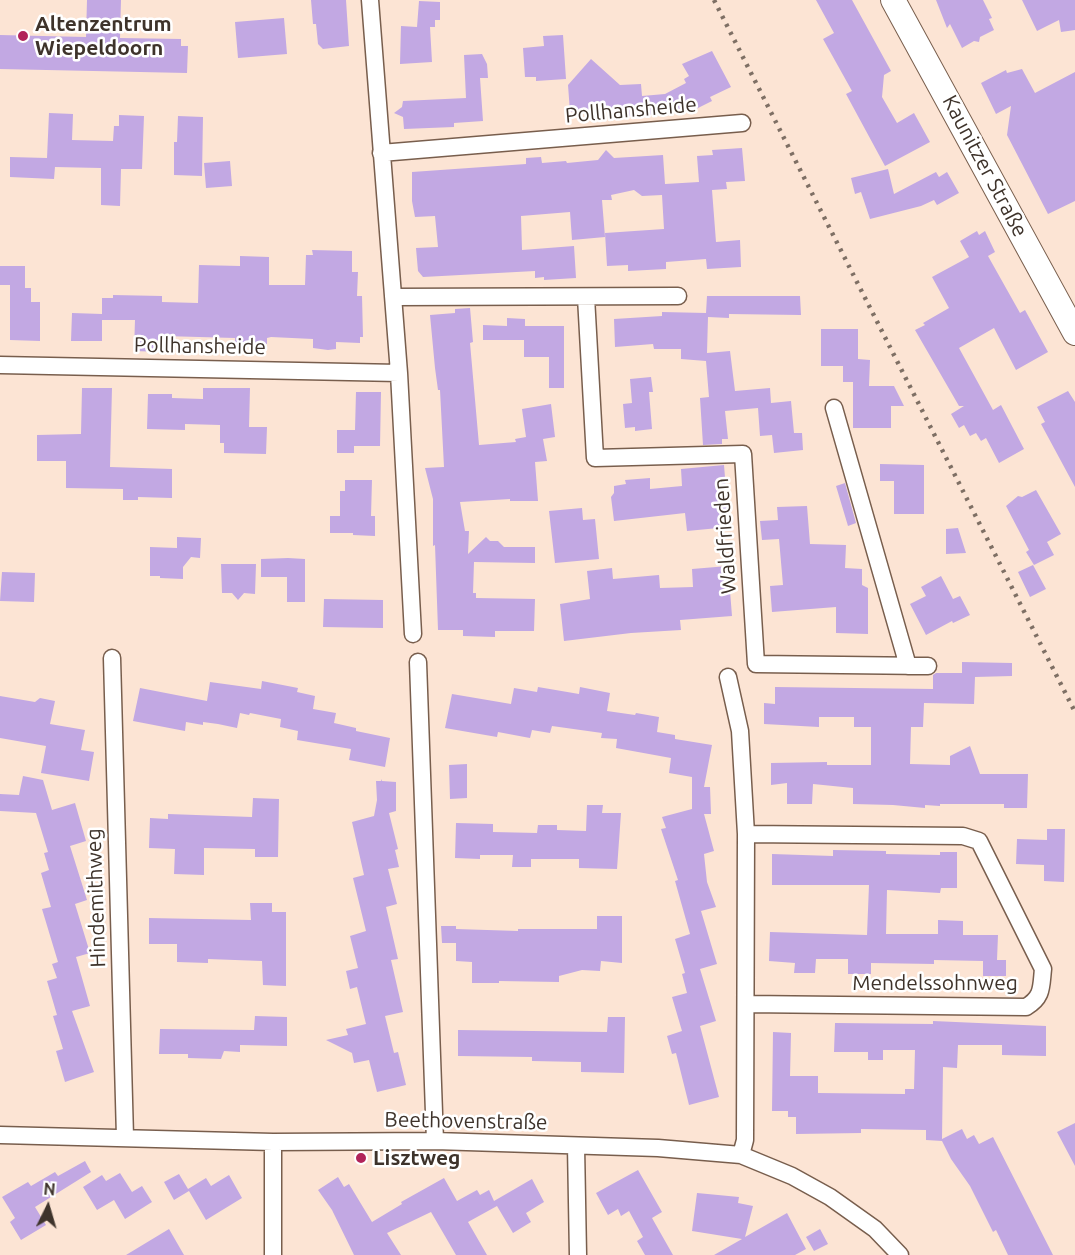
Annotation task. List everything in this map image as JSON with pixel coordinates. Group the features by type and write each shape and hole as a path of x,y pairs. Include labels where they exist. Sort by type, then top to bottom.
{"street":[{"path":"370,0 399,373 413,634"},
{"name":"Kaunitzer Straße","path":"893,0 1075,333"},
{"name":"Pollhansheide","path":"381,153 742,123"},
{"path":"393,297 678,296"},
{"name":"Waldfrieden","path":"586,297 596,458 743,453 756,664 928,666"},
{"name":"Pollhansheide","path":"0,365 399,373"},
{"path":"834,408 909,666"},
{"name":"Hindemithweg","path":"112,658 125,1137"},
{"path":"418,662 435,1141"},
{"path":"728,677 740,731 746,834 745,1140 741,1155"},
{"name":"Mendelssohnweg","path":"746,834 963,836 979,841 1043,969 1036,1001 1026,1007 746,1004"},
{"name":"Beethovenstraße","path":"0,1135 273,1142 435,1141 658,1148 741,1155 792,1176 830,1197 875,1229 900,1255"},
{"path":"273,1142 273,1255"},
{"path":"576,1146 578,1255"}],"building":[{"name":"Altenzentrum Wiepeldoorn","path":"87,0 121,0 120,38 181,39 181,46 188,46 187,73 0,69 0,35 86,37"},
{"path":"311,0 346,0 349,46 323,49 318,44"},
{"path":"816,0 852,0 891,71 884,75 882,97 897,123 914,113 930,142 885,166 846,94 852,91 823,39 834,33"},
{"path":"936,0 983,0 992,18 989,19 994,30 980,37 979,42 974,41 962,48 950,24 947,28"},
{"path":"1022,0 1075,0 1075,30 1061,32 1059,20 1037,31"},
{"path":"419,1 440,2 440,20 435,20 435,27 430,27 432,62 400,64 401,26 417,27"},
{"path":"284,18 287,54 238,58 235,22"},
{"path":"563,35 566,79 536,81 536,77 525,77 523,48 544,46 543,36"},
{"path":"712,51 731,87 710,97 712,101 696,109 695,107 680,115 679,113 617,117 617,111 570,112 568,85 591,59 620,85 641,84 642,96 665,94 686,83 684,79 689,76 682,64"},
{"path":"482,54 487,64 488,78 480,78 483,121 454,123 454,127 404,129 403,117 394,113 402,107 403,101 466,98 464,55"},
{"path":"1022,69 1035,93 1075,72 1075,201 1048,214 1007,135 1011,106 996,114 981,83 1006,70 1007,73"},
{"path":"49,113 73,114 72,140 113,141 114,126 119,126 119,115 144,116 142,169 121,169 120,206 101,205 101,168 55,167 54,179 10,177 10,157 47,158"},
{"path":"178,116 203,117 202,176 174,175 174,142 177,142"},
{"path":"742,148 745,181 726,182 727,189 712,190 716,242 740,240 741,267 707,269 706,259 666,262 666,269 628,271 628,265 607,266 605,233 664,229 662,195 642,196 634,190 611,195 612,200 602,200 605,237 572,240 570,212 521,216 522,250 574,246 576,278 544,280 544,277 535,278 535,271 423,277 418,271 416,248 438,247 435,216 415,217 412,201 412,172 526,164 526,158 541,157 542,163 598,160 606,150 614,158 663,155 665,184 699,182 697,156 713,155 712,150"},
{"path":"230,161 232,186 206,188 204,163"},
{"path":"888,169 894,194 936,172 939,177 947,172 959,193 937,205 934,200 921,206 870,219 861,192 855,194 851,178"},
{"path":"977,231 979,235 985,231 995,252 988,256 1020,313 1025,310 1048,352 1016,370 994,328 959,348 993,410 1001,405 1024,449 999,463 986,438 981,441 976,433 970,436 964,425 959,428 951,414 964,406 959,406 915,330 949,308 932,277 969,257 960,241"},
{"path":"312,250 352,251 352,272 358,272 357,296 362,296 363,337 360,337 360,343 336,342 336,349 328,350 313,348 313,339 271,337 267,338 267,344 235,343 235,338 163,336 163,352 134,351 135,320 102,320 102,341 71,341 72,313 102,314 102,298 113,298 113,295 162,296 162,302 198,303 199,265 240,266 240,256 269,257 269,285 305,285 306,255 313,255"},
{"path":"0,266 25,266 25,288 31,288 31,302 40,302 40,341 10,340 10,285 0,285"},
{"path":"707,296 800,296 801,315 729,314 729,318 708,317 707,353 730,351 735,391 770,388 771,403 791,401 794,433 802,433 803,450 774,453 772,435 760,436 758,408 725,411 728,439 722,439 722,444 703,445 700,398 709,397 706,361 681,359 681,349 654,349 653,344 615,347 614,319 662,316 662,312 706,313"},
{"path":"470,308 473,342 470,343 479,445 516,442 515,439 526,437 522,409 551,404 555,437 543,439 547,461 535,462 538,501 510,501 510,499 460,502 465,531 469,531 468,554 486,537 490,541 498,541 504,547 535,547 535,563 474,562 473,593 476,593 476,598 535,599 534,631 495,631 495,637 463,636 463,630 438,630 433,499 425,468 444,467 440,390 438,390 435,368 430,315 455,313 455,309"},
{"path":"507,318 525,319 525,326 564,326 564,388 549,388 549,357 524,357 524,340 483,340 483,325 507,326"},
{"path":"821,329 858,329 858,359 870,360 869,386 894,386 904,406 891,406 891,428 853,428 853,382 843,382 843,366 821,366"},
{"path":"651,377 653,392 649,392 652,429 635,431 635,427 625,428 623,404 632,403 630,379"},
{"path":"82,388 112,388 110,467 172,469 172,498 138,497 138,500 123,500 123,489 66,488 66,461 37,461 37,435 81,434"},
{"path":"203,388 250,388 249,427 267,427 266,454 224,453 224,443 220,443 220,425 185,424 185,430 147,429 148,394 172,394 172,398 203,399"},
{"path":"1068,391 1075,402 1075,487 1041,424 1045,422 1037,407"},
{"path":"356,392 381,392 380,446 354,446 354,453 337,453 337,430 355,430"},
{"path":"880,464 924,465 924,514 894,514 894,481 880,481"},
{"path":"724,465 729,527 687,531 685,513 614,521 611,497 614,493 614,486 626,484 625,480 650,478 650,489 682,486 681,469"},
{"path":"345,480 372,480 371,516 375,516 375,536 330,533 330,516 340,516 340,491 345,491"},
{"path":"845,483 856,523 848,526 836,486"},
{"path":"1036,490 1061,534 1047,542 1054,555 1034,565 1026,552 1029,550 1006,506 1018,496 1022,497"},
{"path":"807,506 810,544 846,545 845,568 862,569 862,585 868,588 868,634 836,633 836,607 772,612 770,586 783,585 779,539 762,540 760,521 778,520 777,507"},
{"path":"582,508 583,520 595,519 599,559 555,563 549,511"},
{"path":"958,528 966,553 946,554 946,529"},
{"path":"177,537 201,538 200,558 191,557 183,567 183,579 150,576 150,547 177,548"},
{"path":"261,559 305,559 305,602 287,602 287,577 261,577"},
{"path":"221,564 256,564 255,594 244,593 238,600 232,593 222,593"},
{"path":"1033,565 1046,589 1030,597 1018,572"},
{"path":"728,566 732,616 680,620 681,630 564,641 560,604 590,599 587,571 612,568 613,579 659,575 660,588 693,587 692,569"},
{"path":"2,572 35,573 34,602 0,601"},
{"path":"941,576 953,599 960,596 970,615 953,623 952,621 926,635 910,604 926,596 921,587"},
{"path":"324,599 383,600 383,628 323,627"},
{"path":"962,662 1012,663 1012,676 975,677 974,704 924,703 923,727 911,727 910,764 950,765 950,756 970,746 980,774 1028,774 1027,808 1004,808 1004,804 940,804 940,806 925,805 925,808 853,804 853,788 813,784 812,804 787,804 787,783 771,785 771,763 827,762 827,765 871,765 871,727 854,727 854,717 819,717 819,727 764,724 764,703 775,704 775,687 933,689 933,675 962,673"},
{"path":"262,681 298,688 297,692 315,696 313,709 336,713 334,723 356,728 356,731 390,738 385,767 349,760 351,749 297,740 298,731 280,727 281,719 250,713 249,715 240,713 237,728 203,722 203,725 186,722 185,731 133,721 140,688 207,701 210,682 261,689"},
{"path":"538,687 579,694 580,687 610,693 607,711 659,717 657,732 675,735 675,739 712,745 704,787 710,787 711,814 704,814 714,851 704,854 707,882 716,907 701,911 717,964 700,969 716,1021 700,1026 719,1097 689,1105 676,1053 672,1054 667,1036 682,1031 672,997 687,993 682,974 685,973 675,939 690,934 675,881 678,880 661,829 666,828 662,817 692,809 692,777 669,773 671,758 616,748 617,739 601,738 602,733 552,726 550,733 532,730 530,738 498,732 497,737 445,728 452,694 511,704 514,688 537,692"},
{"path":"0,696 35,702 40,698 55,701 50,724 85,730 81,750 94,752 89,781 41,773 46,746 0,738"},
{"path":"467,764 467,798 450,799 449,765"},
{"path":"23,776 43,780 52,810 75,803 86,841 70,846 87,900 75,904 90,953 76,957 90,1006 72,1011 94,1072 65,1082 56,1051 63,1049 53,1016 57,1015 47,981 57,978 52,964 58,962 42,909 51,907 41,873 49,870 44,853 48,852 36,813 0,811 0,794 19,795"},
{"path":"381,779 396,782 396,811 389,813 398,849 395,850 399,867 388,869 397,904 386,907 398,959 391,960 403,1012 385,1016 394,1053 398,1052 406,1085 377,1092 369,1060 354,1063 352,1053 326,1040 348,1035 346,1029 366,1024 357,987 350,989 346,971 358,968 350,936 366,931 353,878 364,875 352,822 374,816 377,800 376,781 381,781"},
{"path":"253,798 279,799 278,857 255,857 255,849 204,848 204,875 174,874 175,849 149,848 150,818 168,819 168,814 252,817"},
{"path":"587,805 603,805 602,813 621,813 617,869 579,868 579,859 531,859 531,867 512,867 513,855 480,855 480,859 455,858 456,823 493,824 493,832 537,833 538,825 557,825 557,830 586,831"},
{"path":"1047,829 1065,829 1064,882 1044,881 1044,865 1016,864 1017,839 1047,840"},
{"path":"833,850 940,855 940,852 957,852 957,888 941,888 940,893 887,890 886,934 938,934 938,920 963,921 963,935 998,935 997,960 1006,960 1006,976 983,976 983,961 934,960 934,964 871,963 871,974 848,974 848,959 816,959 815,973 794,973 795,963 769,961 770,932 867,935 869,885 772,885 772,854 833,856"},
{"path":"250,903 272,903 272,912 286,912 286,986 263,985 262,961 208,959 208,963 177,962 177,944 149,944 149,918 251,920"},
{"path":"597,916 622,916 622,963 601,961 600,971 582,970 559,976 559,982 472,983 472,962 456,961 456,929 518,931 518,929 597,929"},
{"path":"441,926 456,926 456,943 442,943"},
{"path":"255,1016 287,1017 287,1046 240,1045 240,1052 224,1051 221,1059 188,1058 188,1054 159,1054 160,1029 254,1030"},
{"path":"608,1017 625,1017 624,1073 581,1072 581,1062 532,1061 532,1057 458,1056 458,1030 607,1032"},
{"path":"933,1021 1046,1026 1046,1056 1002,1055 1002,1045 958,1045 957,1068 943,1067 942,1139 962,1129 967,1139 974,1135 979,1144 993,1137 1053,1255 1008,1255 996,1230 993,1232 970,1186 951,1159 942,1141 926,1140 926,1130 861,1129 861,1133 796,1134 796,1117 788,1117 788,1111 772,1111 773,1032 791,1033 790,1076 818,1076 818,1093 905,1094 905,1089 914,1089 915,1050 883,1050 883,1060 868,1060 868,1052 834,1052 835,1023 933,1024"},
{"path":"1075,1123 1075,1166 1057,1132"},
{"path":"85,1161 91,1172 35,1207 46,1225 21,1240 10,1222 15,1218 2,1197 28,1182 31,1186 55,1172 58,1176"},
{"path":"638,1170 662,1212 652,1218 673,1255 645,1255 637,1241 643,1237 629,1211 621,1216 618,1209 608,1215 596,1193"},
{"path":"120,1173 132,1192 142,1186 152,1202 125,1219 114,1200 97,1210 83,1187 102,1175 106,1181"},
{"path":"179,1174 188,1189 206,1178 211,1186 229,1175 242,1198 206,1220 189,1191 174,1200 164,1182"},
{"path":"338,1177 344,1187 349,1184 372,1222 402,1204 401,1202 444,1178 457,1201 477,1190 480,1195 489,1190 494,1201 532,1179 544,1202 526,1213 531,1222 513,1233 497,1206 468,1222 487,1255 456,1255 431,1212 387,1233 401,1255 354,1255 332,1210 318,1190"},
{"path":"697,1193 739,1197 738,1203 753,1206 745,1237 787,1213 806,1249 795,1255 714,1255 742,1239 692,1231"},
{"path":"169,1229 184,1255 126,1255"},
{"path":"820,1229 828,1244 814,1251 806,1237"}],"railway":[{"path":"714,0 1075,712"}],"place":[{"name":"Altenzentrum Wiepeldoorn","path":"23,36"},
{"name":"Lisztweg","path":"361,1158"}]}
